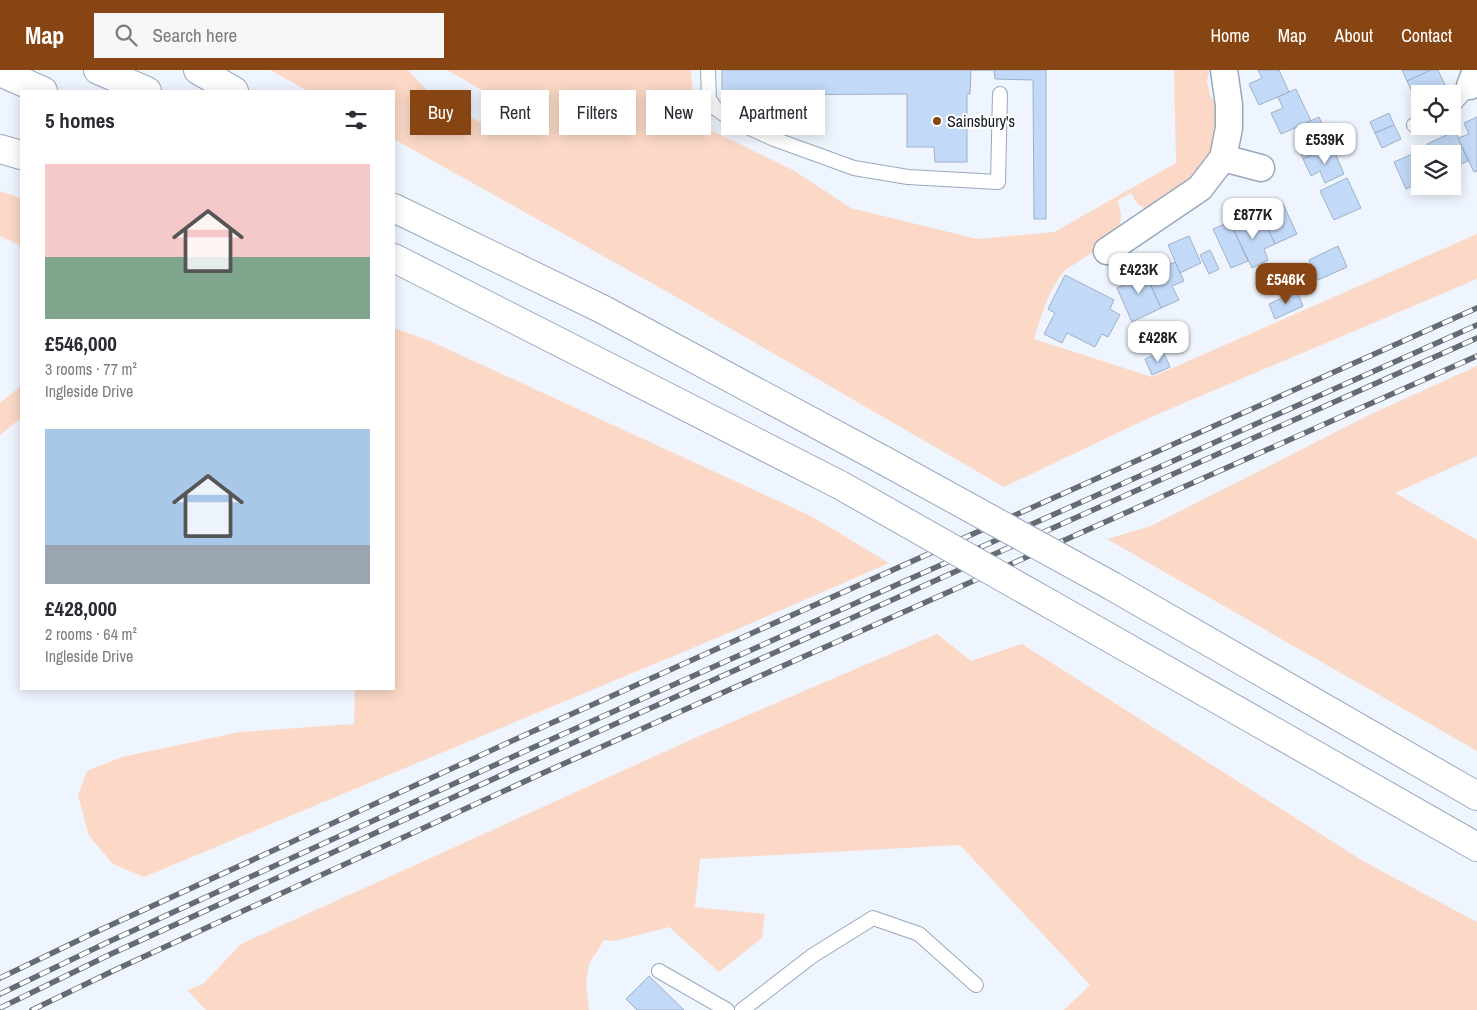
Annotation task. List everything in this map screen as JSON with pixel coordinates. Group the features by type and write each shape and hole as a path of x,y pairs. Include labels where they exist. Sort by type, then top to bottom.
{"highway":[{"path":"98,70 145,90"},
{"path":"198,70 232,90"},
{"path":"0,72 41,90"},
{"path":"0,149 20,155"},
{"path":"395,190 481,249"},
{"path":"395,208 602,309 883,460 1112,586 1477,796"},
{"path":"395,258 840,485 1477,847"},
{"path":"395,278 525,323"}],"street":[{"path":"1107,251 1200,188 1223,158 1229,128 1229,105 1224,70"},
{"path":"1223,158 1261,168"}],"lane":[{"path":"708,70 708,99 715,108 732,120 774,139 854,168 908,177 998,182 1000,94"},
{"path":"1461,95 1473,78"},
{"path":"742,1010 812,956 874,918 920,934 976,985"},
{"path":"659,971 727,1010"}],"shaded area":[{"path":"270,70 408,70 427,90 410,90 410,135 471,135 471,118 481,122 481,135 549,135 549,90 482,90 447,70 691,70 692,90 646,90 646,135 711,135 711,130 793,170 851,208 977,239 1054,232 1176,163 1174,70 1209,70 1207,81 1210,95 1219,114 1209,164 1154,210 1140,205 1131,193 1117,201 1121,212 1117,230 1105,244 1063,272 1049,296 1034,339 1152,377 1477,234 1477,279 1151,417 1004,487 671,294 395,140 395,90 306,90"},
{"path":"0,191 20,198 20,246 0,236"},
{"path":"395,328 430,341 811,516 889,563 731,632 144,877 113,864 89,836 78,795 87,771 122,757 240,732 354,724 355,690 395,690"},
{"path":"1477,366 1477,456 1395,493 1477,540 1477,751 1107,539 1151,526 1371,414"},
{"path":"20,387 20,419 0,435 0,403"},
{"path":"937,634 971,661 1022,644 1363,861 1477,922 1477,1010 1064,1010 1090,985 960,845 700,859 695,907 765,914 762,938 719,972 669,927 615,941 604,940 589,964 586,984 589,1010 206,1010 187,990 203,984 241,944 697,737"}],"building":[{"name":"Sainsbury's","path":"722,70 971,70 970,94 967,94 967,162 935,162 934,147 907,147 907,94 825,94 825,90 722,90"},
{"path":"994,70 1046,70 1046,219 1034,219 1033,80 995,79"},
{"path":"1258,70 1279,70 1289,92 1259,105 1249,84 1262,78"},
{"path":"1402,70 1431,70 1407,81"},
{"path":"1431,70 1438,70 1445,85 1411,85 1411,90 1407,81"},
{"path":"1296,89 1311,121 1281,134 1271,113 1283,108 1278,97"},
{"path":"1389,113 1394,125 1375,133 1370,122"},
{"path":"1319,117 1324,128 1336,123 1344,140 1303,159 1295,141 1304,137 1299,126"},
{"path":"1477,117 1477,171 1474,172 1458,138 1469,134 1464,123"},
{"path":"1394,125 1401,139 1382,148 1375,133"},
{"path":"1446,135 1457,135 1468,161 1461,164 1461,145 1427,144"},
{"path":"1332,146 1344,174 1325,183 1320,171 1311,176 1303,159"},
{"path":"1411,155 1411,186 1406,189 1394,162"},
{"path":"1347,178 1361,208 1334,220 1320,191"},
{"path":"1283,204 1297,234 1275,244 1261,214"},
{"path":"1248,214 1255,231 1266,225 1275,244 1264,249 1268,260 1252,268 1230,222"},
{"path":"1230,222 1248,261 1231,268 1213,229"},
{"path":"1189,236 1201,263 1180,273 1168,245"},
{"path":"1338,246 1347,267 1318,280 1309,260"},
{"path":"1210,250 1219,269 1209,274 1200,255"},
{"path":"1159,258 1163,267 1175,262 1184,281 1172,286 1179,300 1161,308 1142,266"},
{"path":"1142,266 1161,308 1132,322 1117,288 1129,283 1125,274"},
{"path":"1065,275 1114,300 1110,309 1120,315 1108,337 1102,334 1095,347 1067,333 1062,343 1044,334 1055,313 1048,309"},
{"path":"1297,291 1303,306 1275,319 1269,304"},
{"path":"1163,351 1170,367 1152,375 1145,359"},
{"path":"649,976 684,1010 637,1010 626,999"}],"railway":[{"path":"0,978 100,930 527,734 1477,308"},
{"path":"0,994 106,943 532,748 1477,325"},
{"path":"0,1008 111,954 537,759 1477,338"},
{"path":"32,1010 543,773 1477,356"}],"place":[{"name":"Sainsbury's","path":"937,121"}]}
